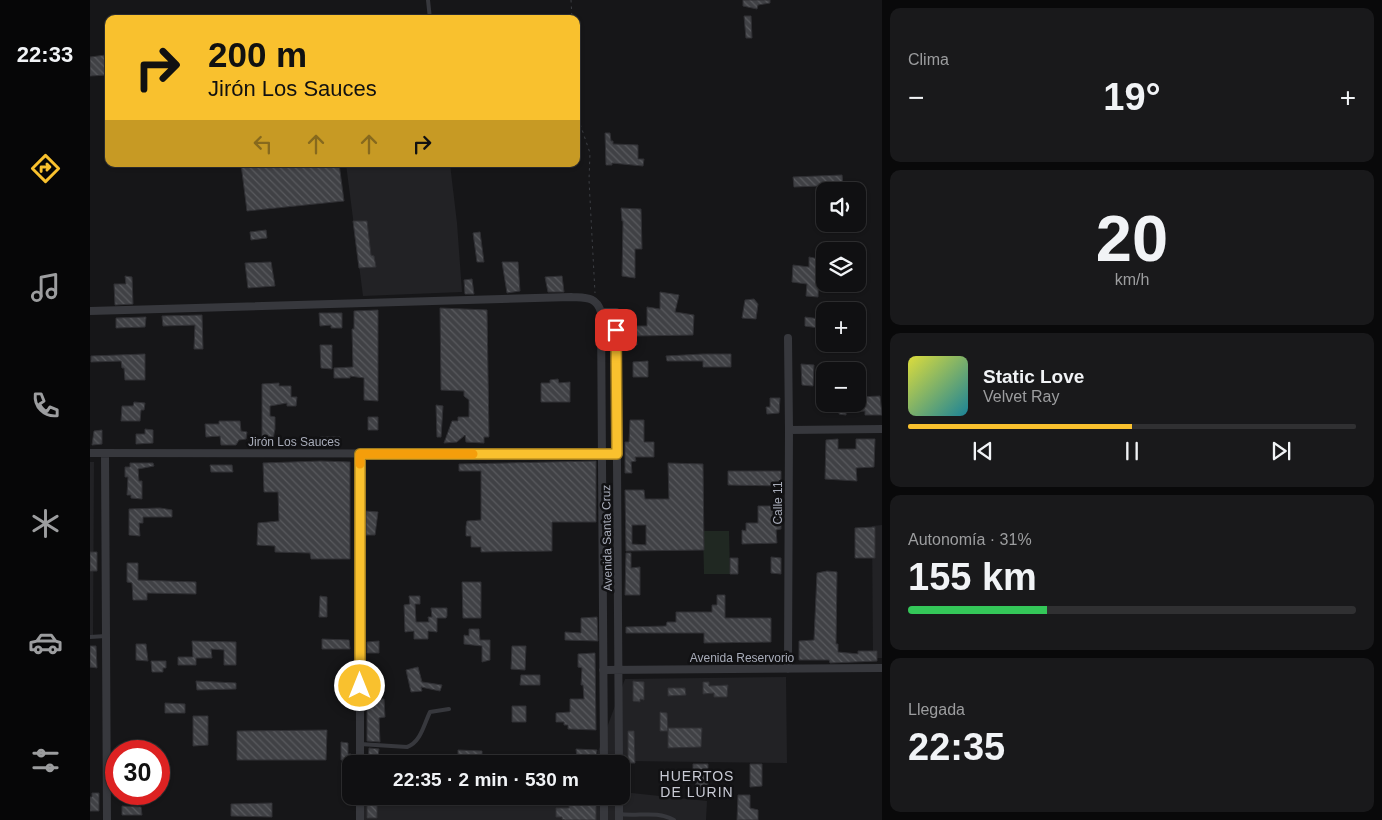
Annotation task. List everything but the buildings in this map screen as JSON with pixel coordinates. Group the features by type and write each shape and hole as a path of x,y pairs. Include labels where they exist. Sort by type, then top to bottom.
{"street":[{"path":"90,311 571,297 591,298 596,301 601,312"},
{"name":"Avenida Santa Cruz","path":"604,755 601,312 616,312 619,755"},
{"name":"Calle 11","path":"788,338 788,668"},
{"path":"789,430 882,429"},
{"name":"Jirón Los Sauces","path":"90,453 617,454"},
{"path":"106,453 107,820"},
{"path":"360,454 360,755"},
{"name":"Avenida Reservorio","path":"603,670 882,668"},
{"path":"360,805 360,820"},
{"path":"604,805 604,820"}],"lane":[{"path":"428,0 430,15"},
{"path":"90,637 106,636"},
{"path":"360,744 413,745 417,741 430,712 449,709"},
{"path":"619,817 657,814 666,815 674,820"}],"path":[{"path":"571,0 572,15"},
{"path":"580,124 590,153 589,180 596,301"}],"shaded area":[{"path":"346,167 450,167 462,292 363,296"},
{"path":"90,462 94,462 93,637 90,637"},
{"path":"882,525 882,658 873,658 872,526"},
{"path":"703,531 729,531 730,574 704,574"},
{"path":"786,677 787,763 630,761 630,755 597,755 625,679"},
{"path":"630,793 707,801 706,820 360,820 361,805 630,805"}],"slow traffic":[{"path":"360,464 360,454 473,454"}],"district":[{"name":"HUERTOS DE LURIN","path":"697,784"}],"route":[{"path":"360,686 360,454 617,454 616,330"}]}
